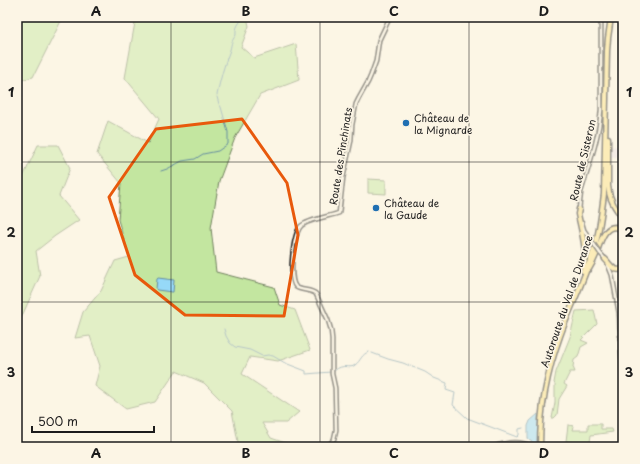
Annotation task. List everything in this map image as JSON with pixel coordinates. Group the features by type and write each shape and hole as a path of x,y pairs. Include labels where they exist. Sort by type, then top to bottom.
{"highway":[{"name":"Autoroute du Val de Durance","path":"542,447 545,405 552,369 601,232 605,207 609,50 613,17"},
{"name":"Autoroute du Val de Durance","path":"542,447 541,423 545,391 551,363 560,335 592,256 601,217 604,194 607,51 613,17"},
{"path":"608,135 609,193 613,205 623,218"},
{"path":"560,335 582,276 585,261 584,244 578,214 579,209"},
{"path":"589,269 607,230 617,227 623,230"},
{"path":"605,259 617,270 623,269"}],"street":[{"name":"Route des Pinchinats","path":"328,446 335,436 337,426 332,374 331,330 316,294 313,291 298,288 295,285 292,269 293,251 298,230 302,225 339,212 343,178 351,141 356,104 371,75 376,61 380,40 390,17"},
{"name":"Route de Sisteron","path":"600,17 600,124 596,144 581,192 579,209 582,225 605,259 612,275 618,309 621,313"},
{"path":"621,313 619,316 622,317 620,326 623,382"},
{"path":"494,447 510,442 517,442 536,447"},
{"path":"328,446 334,447"}],"highlighted area":[{"path":"242,119 287,183 298,235 284,316 185,315 135,275 109,197 156,129"}],"shaded area":[{"path":"620,146 623,154 616,158 611,157 610,147"}],"green space":[{"path":"17,17 63,17 33,77 17,81"},
{"path":"136,17 247,17 249,26 241,47 254,58 296,44 299,80 260,95 235,138 219,181 211,228 216,272 274,287 280,305 295,310 310,350 278,361 250,357 242,374 299,412 286,423 262,423 271,438 297,447 239,447 232,411 204,383 176,371 155,402 126,409 95,386 100,366 90,336 75,338 83,312 101,291 115,261 129,257 118,220 121,183 97,154 108,121 148,143 159,119 125,78"},
{"path":"38,145 58,145 70,168 59,196 79,220 36,251 40,276 17,326 17,175 23,177"},
{"path":"368,179 386,180 386,194 368,193"},
{"path":"594,310 597,324 581,340 588,343 581,347 578,357 574,360 573,367 575,372 570,372 564,384 567,386 559,399 557,415 552,418 555,403 554,383 556,372 570,337 576,311"},
{"path":"588,424 601,424 601,429 612,429 613,432 591,435 590,442 580,444 566,441 568,425 574,426 573,430 588,430"}],"water":[{"path":"158,278 174,280 173,292 157,290"},
{"path":"538,414 537,445 528,438 528,426 530,421"}],"waterway":[{"path":"217,95 222,72 233,39 236,35 237,27 244,17"},
{"path":"161,171 182,161 195,159 203,154 218,151 228,144 228,132 217,97"},
{"path":"224,329 230,343 235,347 250,350 262,356 273,356 285,363 306,371 306,374 331,372"},
{"path":"334,371 344,366 353,366 364,354 369,352"},
{"path":"372,353 403,363 447,383 446,390 455,393 453,405 467,418 517,437 519,435 519,429 523,428"}],"place":[{"name":"Château de la Mignarde","path":"406,123"},
{"name":"Château de la Gaude","path":"376,208"}]}
